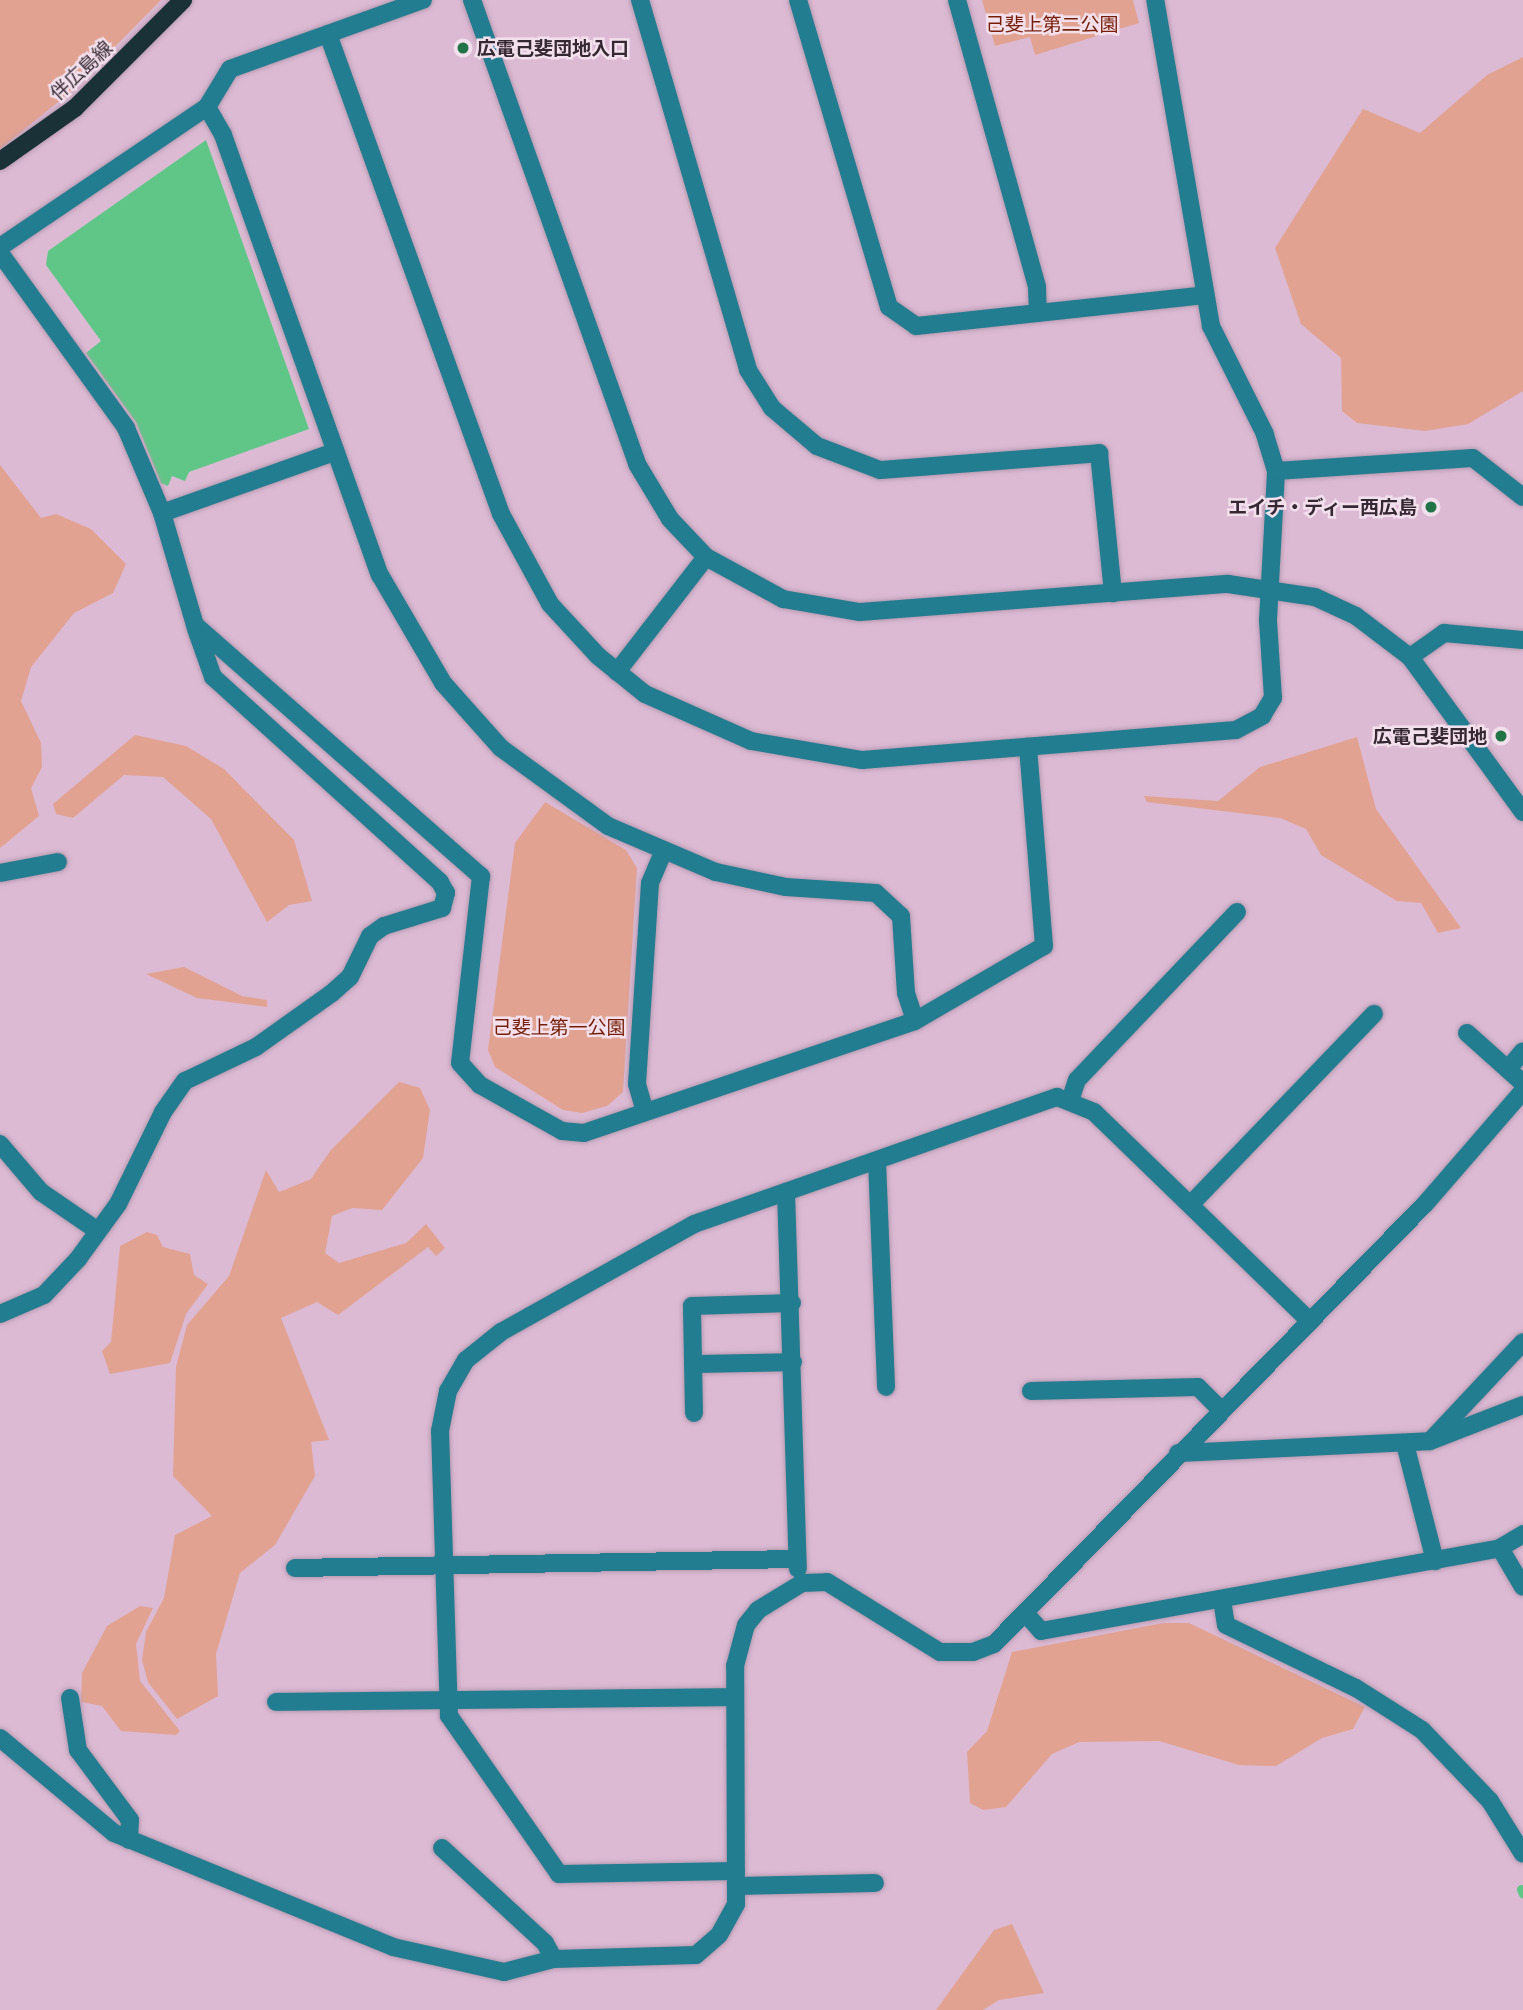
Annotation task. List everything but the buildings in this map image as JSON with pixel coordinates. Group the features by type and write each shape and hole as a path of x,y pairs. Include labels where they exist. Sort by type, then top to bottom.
{"main road":[{"name":"伴広島線","path":"0,161 75,108 183,0"}],"street":[{"path":"0,247 207,107 230,69 423,0"},
{"path":"472,0 638,464 670,519 706,557 766,592 841,611 1228,584 1272,588 1342,608 1410,657 1523,812"},
{"path":"639,0 748,370 772,408 817,446 880,470 1099,453 1113,593"},
{"path":"798,0 889,307 916,326 1205,295"},
{"path":"957,0 1037,287 1038,313"},
{"path":"328,34 511,537 550,604 617,671 645,694 729,733 795,752 862,760 1236,730 1254,723 1275,687 1272,588 1276,471 1265,434 1215,340 1155,0"},
{"path":"207,107 223,135 334,452 397,611 470,717 576,808 663,852 774,885 876,893 901,916 915,1021"},
{"path":"0,253 126,428 162,513 213,677 446,893 437,914 384,926 370,936 350,977 332,993 256,1046 186,1081 98,1231 55,1287 0,1314"},
{"path":"162,513 334,452"},
{"path":"1276,471 1473,458 1523,497"},
{"path":"617,671 706,557"},
{"path":"195,625 481,876 460,1063 480,1085 562,1131 584,1133 915,1021 1044,946 1028,747"},
{"path":"1410,657 1444,633 1523,640"},
{"path":"645,1112 637,1084 650,883 663,852"},
{"path":"0,873 58,862"},
{"path":"1071,1098 1077,1080 1237,912"},
{"path":"1191,1204 1374,1014"},
{"path":"1467,1033 1523,1083"},
{"path":"1508,1069 1523,1051"},
{"path":"0,1738 80,1809 129,1840 330,1926 455,1965 504,1972 554,1959 696,1955 731,1920 736,1878 734,1696 746,1626 771,1599 802,1583 839,1586 931,1648 951,1653 984,1649 1025,1612 1425,1204 1523,1091"},
{"path":"875,1883 559,1874 449,1716 446,1701 441,1416 466,1360 501,1332 694,1224 1057,1097 1071,1098 1191,1204 1310,1321"},
{"path":"0,1144 47,1198 98,1231"},
{"path":"877,1161 886,1387"},
{"path":"786,1192 792,1304 796,1559 802,1583"},
{"path":"694,1413 692,1306 792,1304"},
{"path":"1430,1441 1523,1342"},
{"path":"693,1364 793,1362"},
{"path":"1031,1391 1198,1387 1221,1410"},
{"path":"1178,1453 1430,1441 1523,1405"},
{"path":"1405,1444 1435,1561"},
{"path":"1025,1612 1041,1631 1500,1548 1523,1534"},
{"path":"1500,1548 1523,1587"},
{"path":"295,1568 796,1559"},
{"path":"1222,1600 1226,1625 1356,1688 1422,1730 1483,1792 1523,1854"},
{"path":"276,1702 734,1696"},
{"path":"70,1699 78,1751 130,1820 129,1840"},
{"path":"443,1848 545,1943 554,1959"}],"green space":[{"path":"0,0 161,0 68,94 0,149"},
{"name":"己斐上第二公園","path":"982,0 1133,0 1139,23 1035,55 1030,37 995,46"},
{"path":"1523,57 1523,391 1468,424 1425,431 1357,423 1342,411 1341,358 1301,324 1275,248 1363,109 1420,133 1487,75"},
{"path":"0,465 41,518 56,514 91,529 126,564 113,593 74,613 31,667 21,701 41,743 42,767 31,788 39,816 0,848"},
{"path":"135,735 186,746 224,769 294,840 312,901 289,905 267,922 211,819 163,777 124,775 73,818 56,814 53,804"},
{"path":"1357,737 1376,809 1461,928 1438,933 1421,903 1397,901 1321,855 1306,829 1280,818 1147,802 1144,796 1218,801 1260,767"},
{"name":"己斐上第一公園","path":"545,802 626,850 637,868 623,1092 607,1106 582,1113 563,1110 495,1067 488,1050 515,843"},
{"path":"184,967 242,996 267,1000 267,1007 197,998 146,974"},
{"path":"399,1082 420,1088 430,1110 423,1158 382,1210 352,1208 332,1216 325,1253 339,1263 406,1243 426,1224 445,1248 436,1256 428,1247 338,1315 317,1302 281,1318 329,1440 311,1442 315,1476 275,1545 240,1573 216,1654 218,1696 177,1719 148,1682 142,1660 146,1632 164,1598 175,1535 212,1516 173,1476 176,1367 187,1325 229,1276 266,1170 279,1192 311,1179 330,1151"},
{"path":"147,1232 157,1235 163,1247 190,1254 194,1275 208,1284 186,1314 170,1363 110,1374 102,1351 111,1342 120,1246"},
{"path":"140,1606 153,1608 136,1644 140,1681 180,1731 176,1735 121,1731 102,1706 81,1702 82,1673 107,1626"},
{"path":"1163,1623 1189,1623 1365,1707 1353,1729 1322,1738 1276,1766 1239,1765 1159,1741 1079,1742 1052,1754 1006,1807 983,1810 970,1803 967,1752 987,1731 1012,1652"},
{"path":"1012,1924 1044,1993 999,2000 983,2010 936,2010 994,1930"}],"shaded area":[{"path":"206,140 309,429 189,472 185,481 172,476 168,486 161,483 136,422 86,353 101,341 46,265 48,251"}],"waterway":[{"path":"1521,1889 1523,1894"}],"place":[{"name":"広電己斐団地入口","path":"463,48"},
{"name":"エイチ・ディー西広島","path":"1431,507"},
{"name":"広電己斐団地","path":"1501,736"}]}
